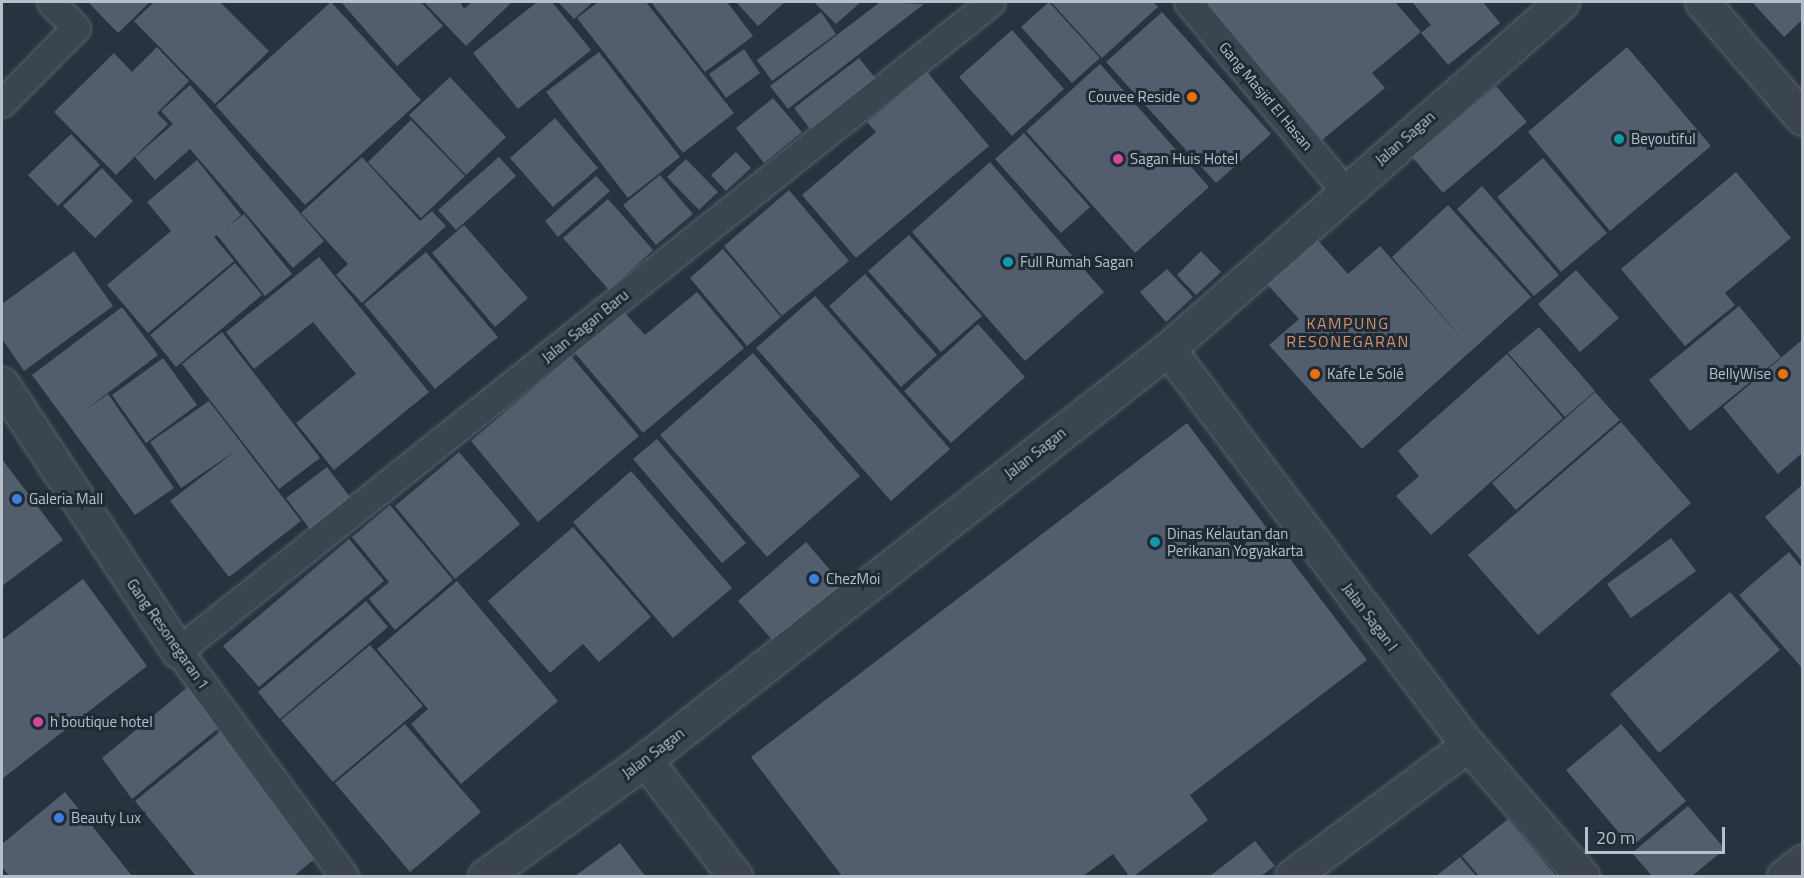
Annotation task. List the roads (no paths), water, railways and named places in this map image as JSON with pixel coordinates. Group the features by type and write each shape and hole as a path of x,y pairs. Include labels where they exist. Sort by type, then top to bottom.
{"street":[{"name":"Jalan Sagan","path":"485,876 645,760 1168,349 1344,190 1562,2"},
{"path":"1702,2 1803,118"},
{"name":"Jalan Sagan I","path":"1168,349 1468,745 1582,876"},
{"name":"Gang Resonegaran 1","path":"2,384 178,651"},
{"path":"1292,876 1468,745"},
{"path":"645,760 735,876"},
{"path":"1784,876 1803,862"}],"lane":[{"path":"2,103 76,28 51,2"},
{"name":"Jalan Sagan Baru","path":"178,651 991,2"},
{"name":"Gang Masjid El Hasan","path":"1188,2 1344,190"},
{"name":"Gang Resonegaran 1","path":"178,651 344,876"}],"place":[{"name":"Couvee Reside","path":"1192,97"},
{"name":"Beyoutiful","path":"1619,139"},
{"name":"Sagan Huis Hotel","path":"1118,159"},
{"name":"Full Rumah Sagan","path":"1008,262"},
{"name":"Kafe Le Solé","path":"1315,374"},
{"name":"BellyWise","path":"1783,374"},
{"name":"Galeria Mall","path":"17,499"},
{"name":"Dinas Kelautan dan Perikanan Yogyakarta","path":"1155,542"},
{"name":"ChezMoi","path":"814,579"},
{"name":"h boutique hotel","path":"38,722"},
{"name":"Beauty Lux","path":"59,818"}],"district":[{"name":"KAMPUNG RESONEGARAN","path":"1348,332"}]}
